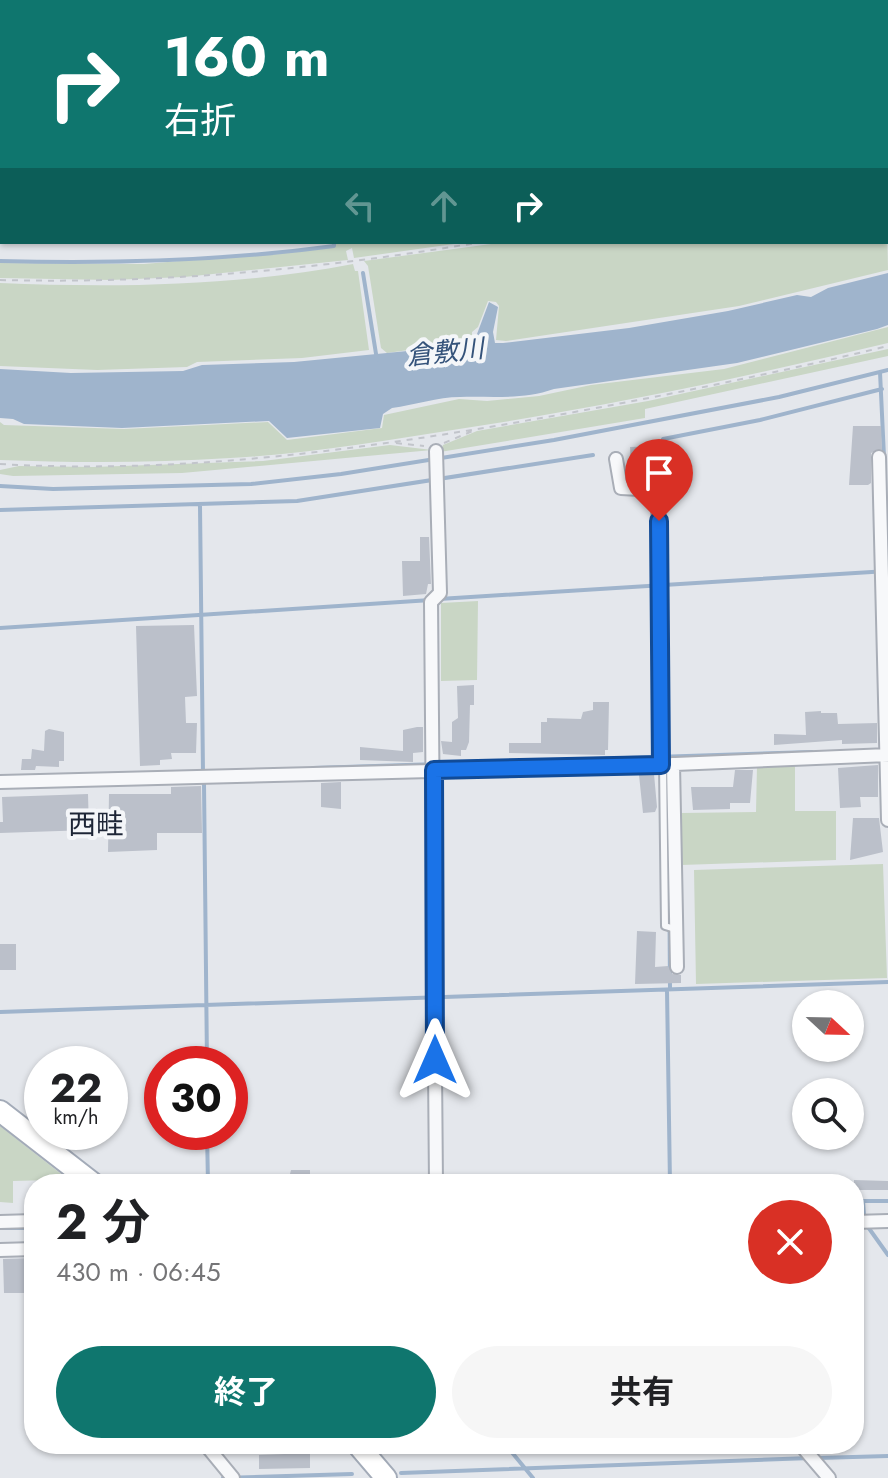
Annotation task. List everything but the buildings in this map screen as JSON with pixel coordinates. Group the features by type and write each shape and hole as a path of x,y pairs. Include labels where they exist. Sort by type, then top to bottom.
{"main road":[{"path":"0,1097 24,1116"},
{"path":"0,1111 81,1174"},
{"path":"67,1150 97,1174"},
{"path":"352,1454 372,1478"},
{"path":"366,1454 386,1478"}],"street":[{"path":"436,1174 434,767 437,454"},
{"path":"879,457 888,820"},
{"path":"616,459 621,488 658,490 663,761 677,967"},
{"path":"0,782 887,755"},
{"path":"0,1222 24,1221"},
{"path":"864,1222 888,1221"},
{"path":"0,1250 24,1249"},
{"path":"213,1454 232,1476"},
{"path":"809,1454 829,1478"}],"path":[{"path":"0,280 108,282 223,276 303,269 469,244"},
{"path":"0,465 234,460 395,442 708,387 888,346"},
{"path":"395,442 399,446 437,454 475,429"}],"green space":[{"path":"336,244 454,244 354,258 352,248 346,251 348,260 184,277 110,280 0,278 0,263 144,264 335,247"},
{"path":"491,244 888,244 888,270 739,306 506,341 496,340 499,306 496,302 488,301 478,327 472,332 472,341 387,353 381,348 368,266 364,261"},
{"path":"353,264 355,271 358,271 369,350 302,358 197,362 187,367 97,370 0,366 0,283 177,284 266,277"},
{"path":"888,327 888,343 781,368 567,411 374,442 201,460 0,460 0,422 4,425 124,429 268,422 287,440 382,428 384,415 459,399 487,401 539,396 591,385 724,369"},
{"path":"888,349 888,356 645,409 645,418 440,452 443,445 477,431 648,401"},
{"path":"390,445 432,450 182,473 0,474 0,470 19,466 93,467 263,461"},
{"path":"478,601 477,680 441,681 441,603"},
{"path":"795,764 795,811 836,811 836,860 681,865 681,813 756,812 757,766"},
{"path":"883,864 887,978 696,984 694,870"},
{"path":"0,1126 24,1145 24,1150 31,1150 61,1174 24,1174 24,1181 13,1181 13,1203 0,1202"}],"water":[{"name":"倉敷川","path":"888,273 888,325 877,329 737,363 531,395 452,397 392,408 383,414 380,428 287,438 269,421 122,428 24,424 0,418 0,369 71,373 183,371 202,365 294,362 459,346 474,342 489,302 498,307 493,332 495,343 503,343 629,328 728,311 797,295 811,297 828,288"}],"waterway":[{"path":"0,261 126,262 209,258 334,244"},
{"path":"363,273 377,360"},
{"path":"0,486 53,489 251,484 341,474 554,440 779,397 888,370"},
{"path":"880,372 884,457"},
{"path":"664,492 663,439 760,420 882,389"},
{"path":"0,510 297,501 593,455"},
{"path":"200,506 203,773"},
{"path":"439,599 888,571"},
{"path":"0,628 431,600"},
{"path":"437,601 437,644"},
{"path":"313,768 812,752"},
{"path":"204,783 207,1046"},
{"path":"669,844 670,989"},
{"path":"0,1012 888,982"},
{"path":"667,990 670,1174"},
{"path":"207,1150 208,1174"},
{"path":"864,1201 888,1201"},
{"path":"868,1227 888,1255"},
{"path":"0,1228 24,1228"},
{"path":"513,1454 533,1478"},
{"path":"818,1458 888,1456"},
{"path":"401,1473 810,1458"},
{"path":"223,1478 352,1474"}],"district":[{"name":"西畦","path":"96,824"}],"route":[{"path":"435,1060 434,770 661,765 659,521"}]}
